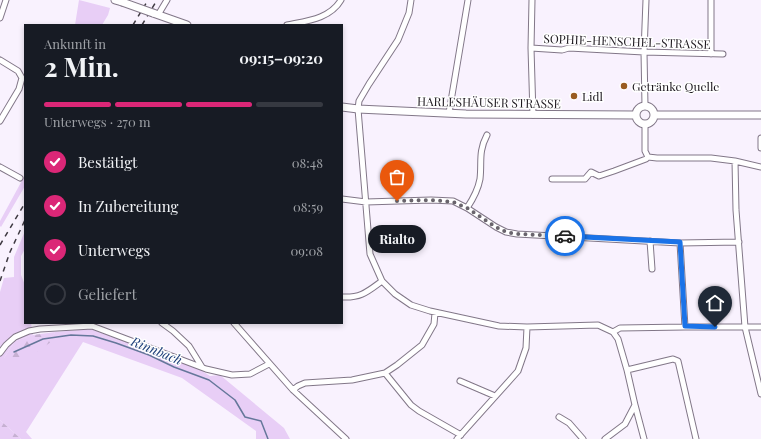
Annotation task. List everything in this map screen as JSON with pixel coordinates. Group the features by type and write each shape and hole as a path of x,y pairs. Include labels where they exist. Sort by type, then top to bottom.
{"main road":[{"path":"118,1 182,24"},
{"path":"644,106 651,108 654,116 649,123 644,124 638,122 635,115 638,108 644,106"},
{"name":"HARLESHÄUSER STRASSE","path":"343,107 449,114 635,115"},
{"path":"654,116 761,114"}],"street":[{"path":"0,18 6,0"},
{"path":"156,14 167,0"},
{"path":"291,24 324,16 337,6 341,0"},
{"path":"411,0 409,13 398,40 359,101 358,109 370,254 382,281 395,294 411,305 430,312 499,326 527,327 598,325 613,332 618,339 627,370 644,439"},
{"path":"449,114 468,0"},
{"path":"532,0 531,48 533,115"},
{"path":"644,106 646,0"},
{"path":"711,0 711,54"},
{"name":"SOPHIE-HENSCHEL-STRASSE","path":"531,48 723,54"},
{"path":"0,60 18,71 22,78 19,89 0,121"},
{"path":"644,124 645,151 648,157"},
{"path":"467,208 475,195 480,178 480,154 487,135"},
{"path":"761,138 761,148"},
{"path":"552,179 584,179 592,172 599,176 626,167 648,157 710,158 735,161 761,167"},
{"path":"735,161 736,205 745,327 761,394"},
{"path":"0,167 20,178"},
{"path":"343,199 366,202 431,200 453,202 467,208 496,227 506,232 517,234 650,241 739,242"},
{"path":"650,241 652,269"},
{"path":"680,242 685,326"},
{"path":"343,297 351,298 360,296 368,292 382,281"},
{"path":"293,390 305,383 352,380 385,373 422,345 434,324 435,312"},
{"path":"163,324 189,346 202,367"},
{"path":"235,324 293,390 346,439"},
{"path":"0,353 14,337 29,331 92,326 206,369 232,375 250,374 269,364"},
{"path":"613,332 620,328 685,326 761,327"},
{"path":"385,373 411,405 459,437 518,370 526,348 527,327"},
{"path":"627,370 673,359 678,361 696,439"},
{"path":"460,382 495,396"},
{"path":"605,439 625,424 635,405"},
{"path":"559,417 569,423 583,439"}],"green space":[{"path":"79,0 110,8 103,24 75,24"},
{"path":"24,177 24,188 1,227 0,221"},
{"path":"24,233 24,251 21,256 21,275 24,282 24,324 31,324 33,335 15,341 4,358 50,342 55,332 91,329 199,369 210,376 220,375 284,428 290,439 256,439 256,431 182,378 83,342 26,432 32,439 21,439 0,420 0,292 4,278 14,277 14,257"},
{"path":"55,332 51,342 23,361 4,358 15,341 33,335"},
{"path":"0,420 21,439 0,439"}],"waterway":[{"name":"Rinnbach","path":"14,352 43,339 71,335 93,336 116,343 209,380 235,400 245,417 261,421 268,439"}],"railway":[{"path":"134,24 148,0"},
{"path":"143,24 157,0"},
{"path":"0,245 24,205"},
{"path":"0,281 10,252 24,222"}],"way so far":[{"path":"397,201 431,200 453,202 467,208 506,232 517,234 565,236"}],"place":[{"name":"Getränke Quelle","path":"624,86"},
{"name":"Lidl","path":"574,96"},
{"name":"Rialto","path":"397,201"}],"route":[{"path":"565,236 680,242 685,326 715,327"}]}
